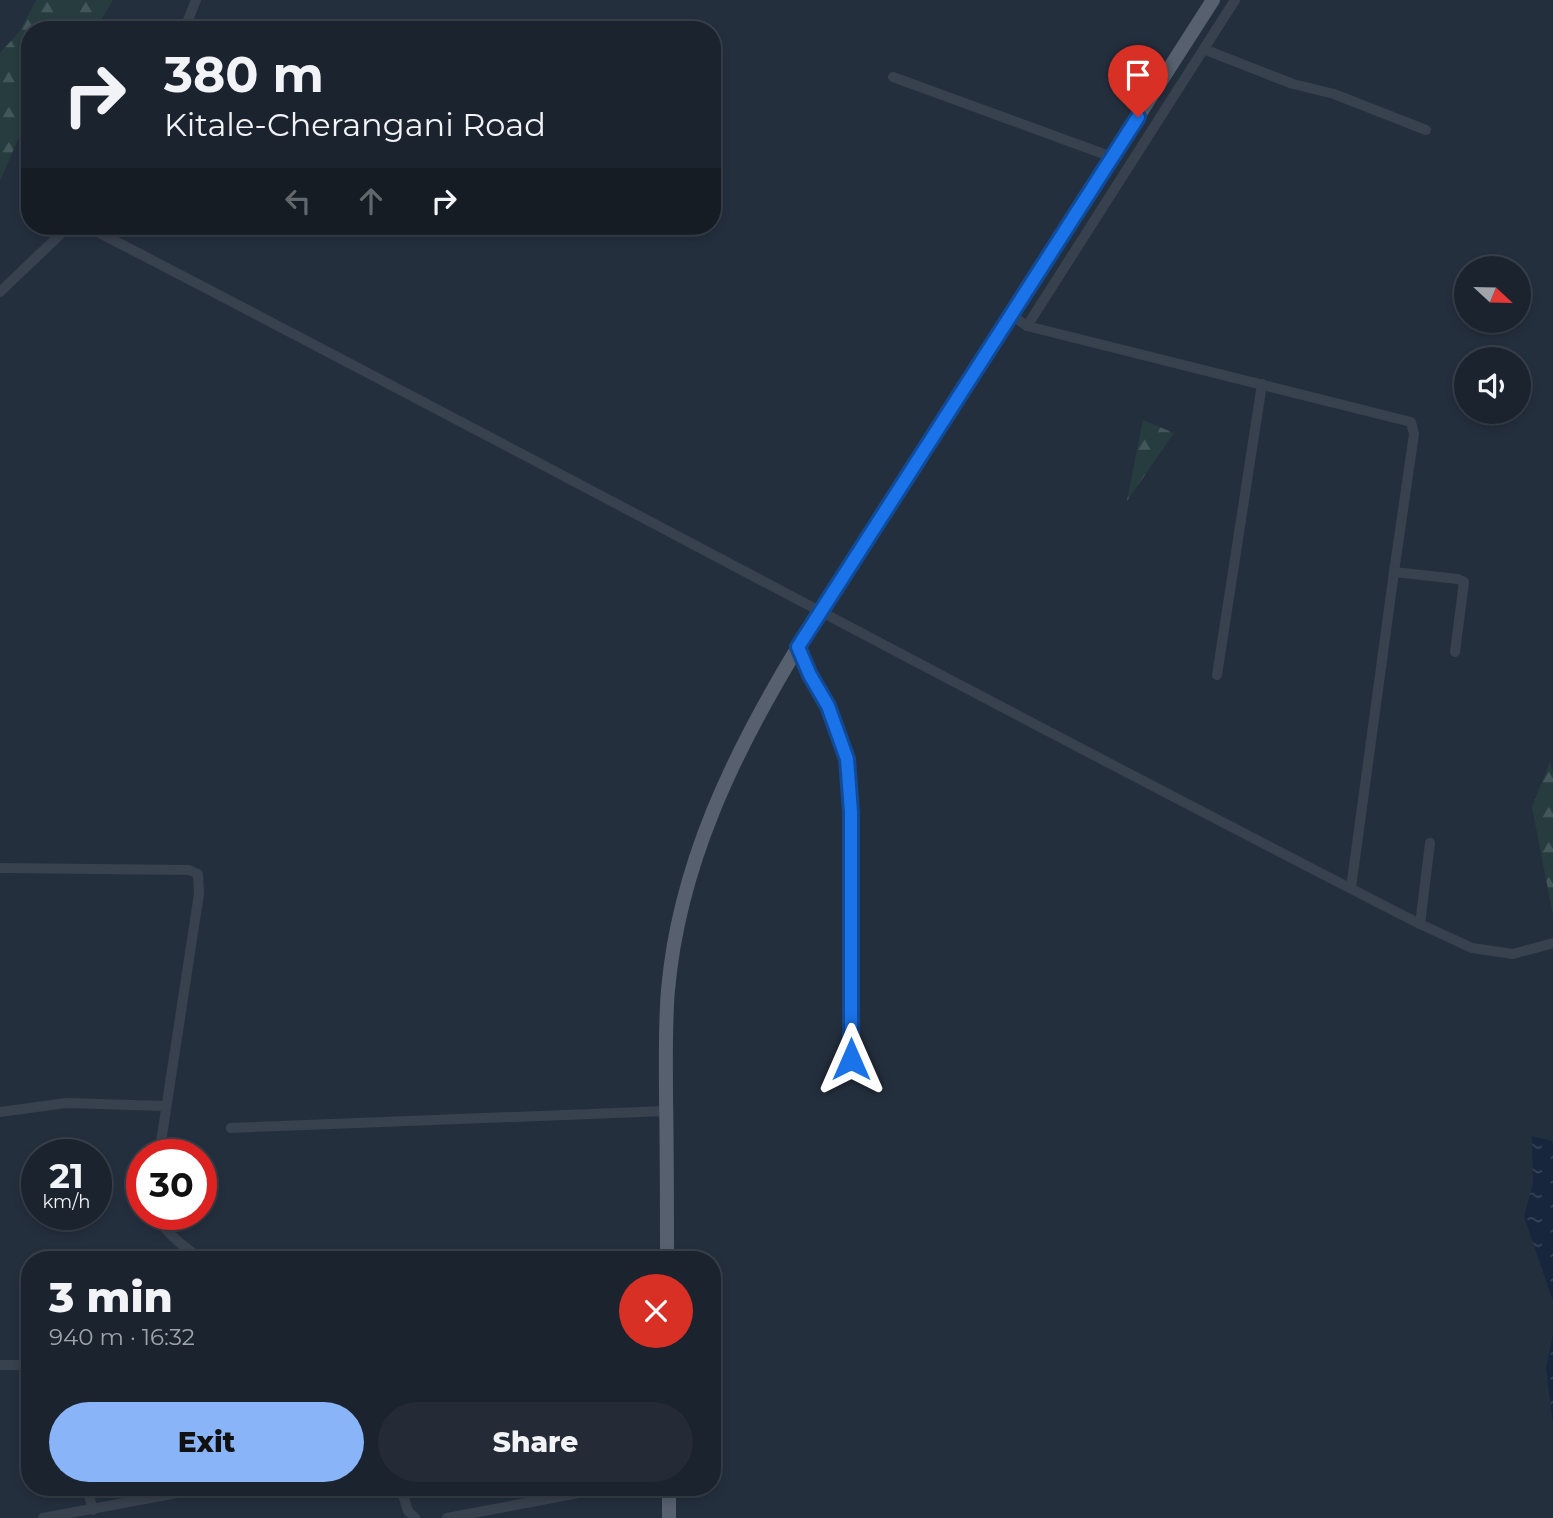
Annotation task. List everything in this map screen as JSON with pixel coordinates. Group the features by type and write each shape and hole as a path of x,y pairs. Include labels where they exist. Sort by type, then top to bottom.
{"main road":[{"path":"667,1251 668,989 686,889 713,810 764,703 798,647 1213,0"},
{"path":"669,1496 670,1518"}],"street":[{"path":"188,21 196,0"},
{"path":"1027,326 1236,0"},
{"path":"1206,50 1293,84 1334,94 1426,130"},
{"path":"893,77 1112,158"},
{"path":"1100,175 1115,190"},
{"path":"0,292 60,235"},
{"path":"103,235 1420,924 1472,948 1513,954 1553,943"},
{"path":"1011,315 1027,326 1405,420 1414,426 1351,888"},
{"path":"1217,675 1262,384"},
{"path":"1394,572 1458,579 1464,582 1455,652"},
{"path":"798,647 828,706 847,759 851,812 851,1059"},
{"path":"1420,924 1430,843"},
{"path":"0,868 189,870 198,874 200,894 161,1139"},
{"path":"0,1112 66,1103 166,1106"},
{"path":"230,1128 666,1111"},
{"path":"166,1230 191,1251"},
{"path":"0,1365 21,1364"},
{"path":"90,1496 93,1510"},
{"path":"43,1518 164,1496"},
{"path":"403,1496 408,1511 415,1518"},
{"path":"447,1518 563,1496"}],"green space":[{"path":"36,0 113,0 100,21 25,21"},
{"path":"21,29 21,134 0,181 0,53"},
{"path":"1143,420 1174,433 1127,501"},
{"path":"1550,762 1553,772 1553,915 1532,807"}],"water":[{"path":"1532,1136 1552,1141 1553,1144 1553,1301 1524,1217 1533,1183"},
{"path":"1553,1334 1553,1425 1546,1368"}],"route":[{"path":"851,1059 851,812 847,759 828,706 798,647 1138,117"}]}
